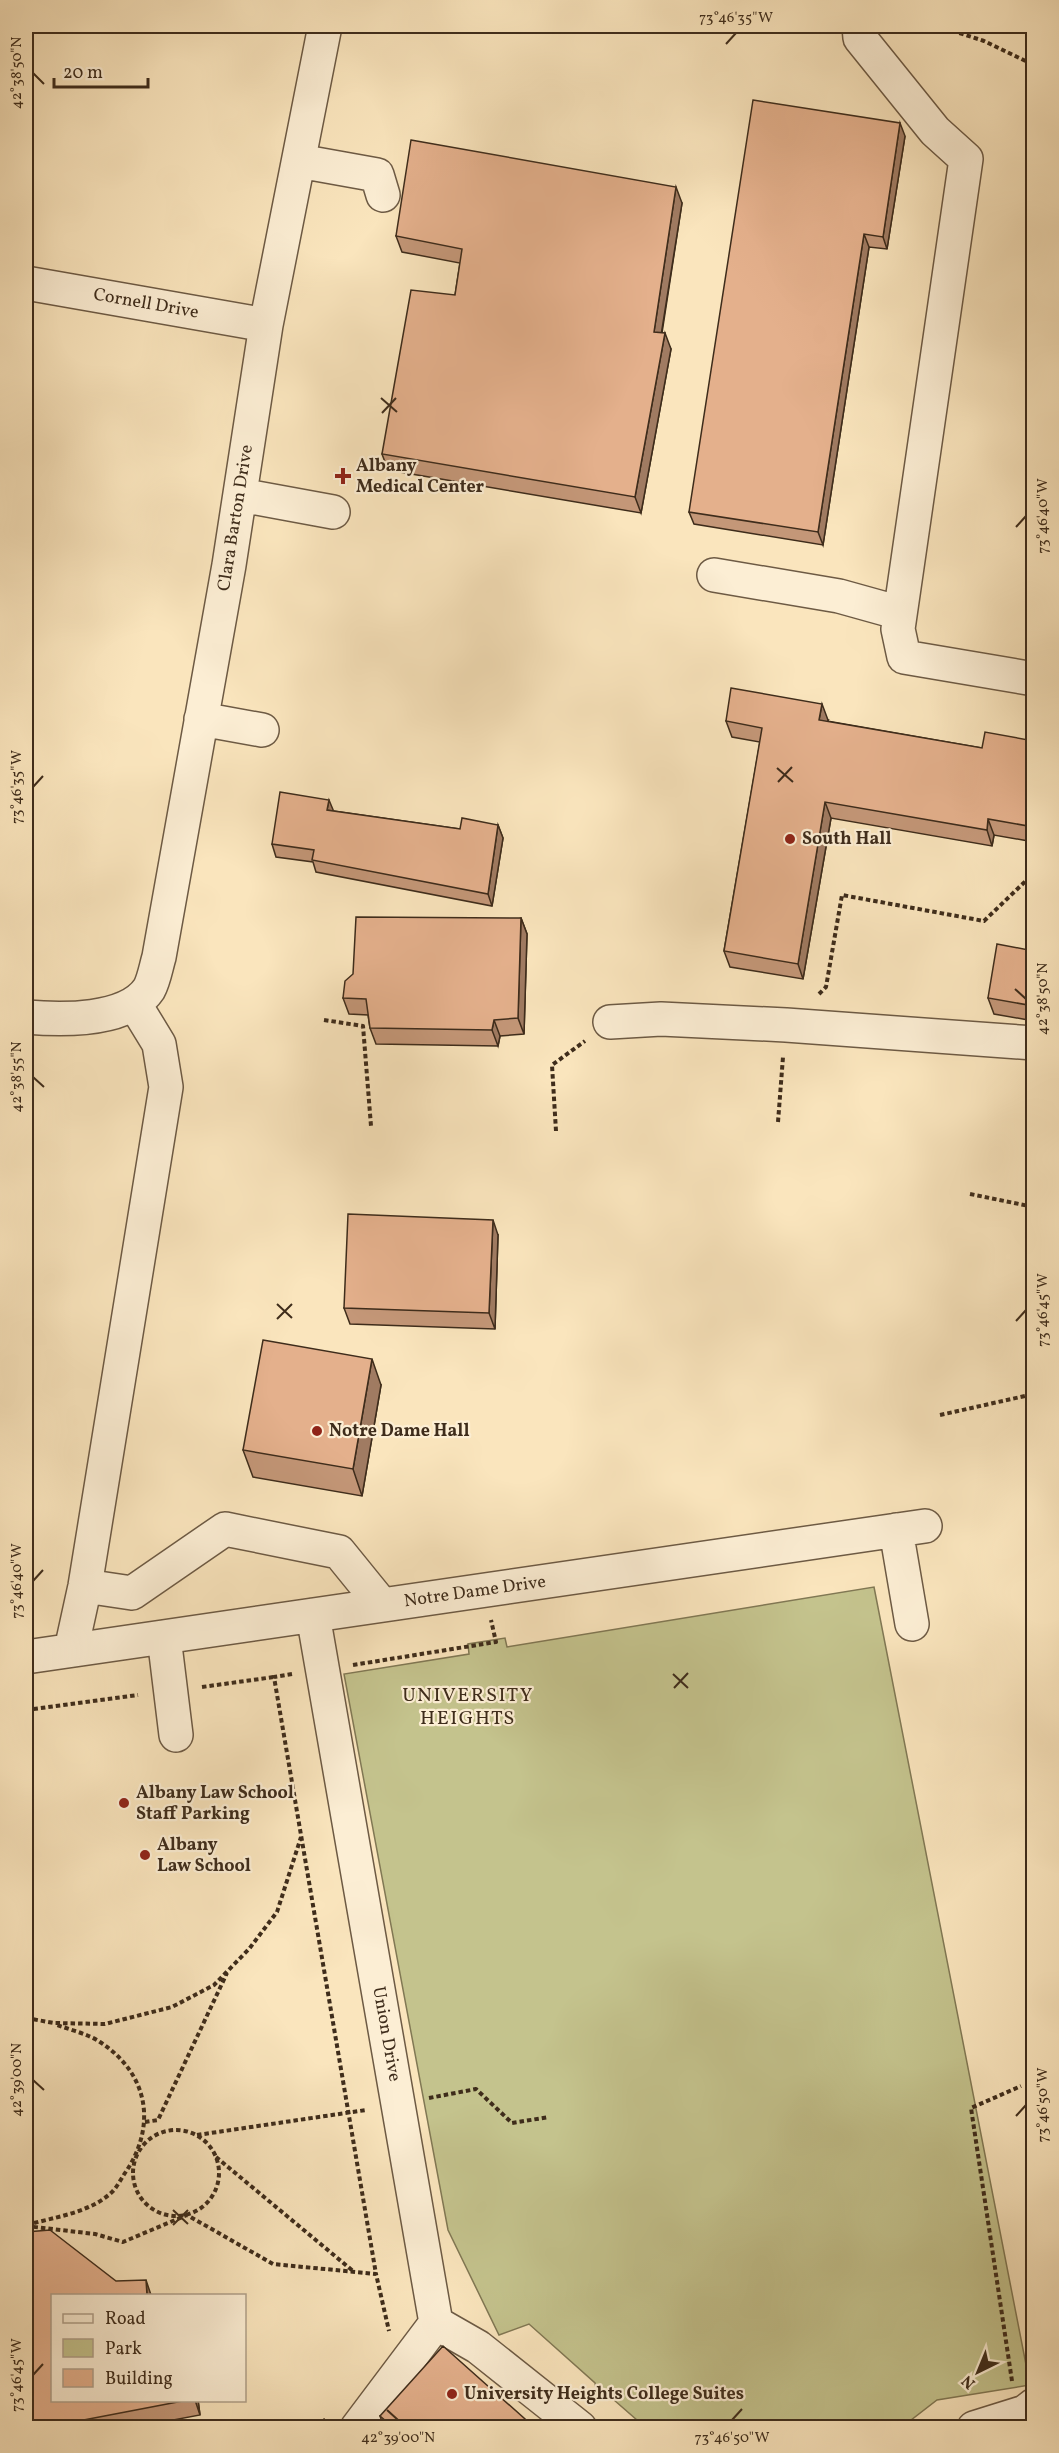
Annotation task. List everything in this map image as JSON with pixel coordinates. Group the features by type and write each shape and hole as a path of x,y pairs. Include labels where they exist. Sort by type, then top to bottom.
{"street":[{"name":"Clara Barton Drive","path":"134,1003 149,988 159,957 240,495 266,325 325,26"},
{"path":"859,26 860,38 935,131 966,159 898,629 904,657 1034,679"},
{"path":"299,161 377,175 383,195"},
{"name":"Cornell Drive","path":"26,283 266,325"},
{"path":"240,495 333,512"},
{"path":"714,575 839,596 900,613"},
{"path":"201,718 262,730"},
{"path":"26,1017 61,1020 95,1016 134,1003 159,1044 166,1088 85,1586 71,1650"},
{"path":"610,1022 661,1019 786,1025 1034,1043"},
{"name":"Notre Dame Drive","path":"26,1657 910,1528 912,1624"},
{"path":"85,1586 132,1593 225,1529 339,1552 382,1605"},
{"name":"Union Drive","path":"313,1615 436,2323"},
{"path":"164,1637 176,1735"},
{"path":"357,2427 436,2323 478,2347 580,2427"},
{"path":"974,2427 1025,2410"}],"path":[{"path":"938,26 984,42 1034,65"},
{"path":"778,1122 786,1025 826,987 842,895 984,921 1034,873"},
{"path":"324,1020 363,1026 371,1126"},
{"path":"556,1131 552,1065 610,1022"},
{"path":"970,1194 1034,1207"},
{"path":"939,1415 1034,1394"},
{"path":"26,2018 54,2023 105,2024 172,2007 214,1985 249,1949 277,1911 301,1836"},
{"path":"145,2122 158,2120 228,1969"},
{"path":"54,2023 99,2041 121,2058 137,2083 146,2112 132,2170 139,2196 149,2206 160,2214 173,2217 187,2215 273,2264 376,2274 390,2336"},
{"path":"1021,2086 971,2108 1025,2410"},
{"path":"176,2130 197,2135 209,2144 216,2157 220,2171 218,2186 211,2199 200,2209 123,2242 95,2234 26,2225 86,2209 112,2192 143,2145 154,2135 176,2130"},
{"path":"216,2157 353,2272"}],"green space":[{"path":"874,1587 1030,2385 937,2400 902,2427 645,2427 606,2393 597,2395 595,2383 529,2324 499,2335 448,2230 344,1674 469,1654 468,1644 505,1638 507,1647"}],"building":[{"path":"753,100 900,123 883,237 864,234 818,532 689,512"},
{"path":"411,140 676,187 654,332 665,333 635,497 382,454 411,290 455,295 462,249 396,236"},
{"name":"South Hall","path":"731,688 822,704 819,720 982,748 985,732 1034,741 1034,827 988,819 987,830 825,802 798,964 724,951 762,728 726,721"},
{"path":"280,792 329,800 327,810 460,829 462,818 498,825 488,894 312,860 314,850 272,844"},
{"path":"356,917 521,918 518,1018 494,1020 492,1030 370,1028 366,999 343,998 345,981 353,974"},
{"path":"997,944 1034,951 1034,1006 988,998"},
{"path":"348,1214 493,1220 489,1313 344,1308"},
{"name":"Notre Dame Hall","path":"263,1340 372,1359 353,1469 243,1450"},
{"path":"50,2230 116,2281 146,2280 147,2294 51,2294 51,2402 178,2402 47,2427 26,2427 26,2232"},
{"name":"University Heights College Suites","path":"443,2346 534,2427 393,2427 380,2416"}],"place":[{"name":"Albany Medical Center","path":"343,476"},
{"name":"South Hall","path":"790,839"},
{"name":"Notre Dame Hall","path":"317,1431"},
{"name":"Albany Law School Staff Parking","path":"124,1803"},
{"name":"Albany Law School","path":"145,1855"},
{"name":"University Heights College Suites","path":"452,2394"}],"district":[{"name":"UNIVERSITY HEIGHTS","path":"468,1708"}]}
